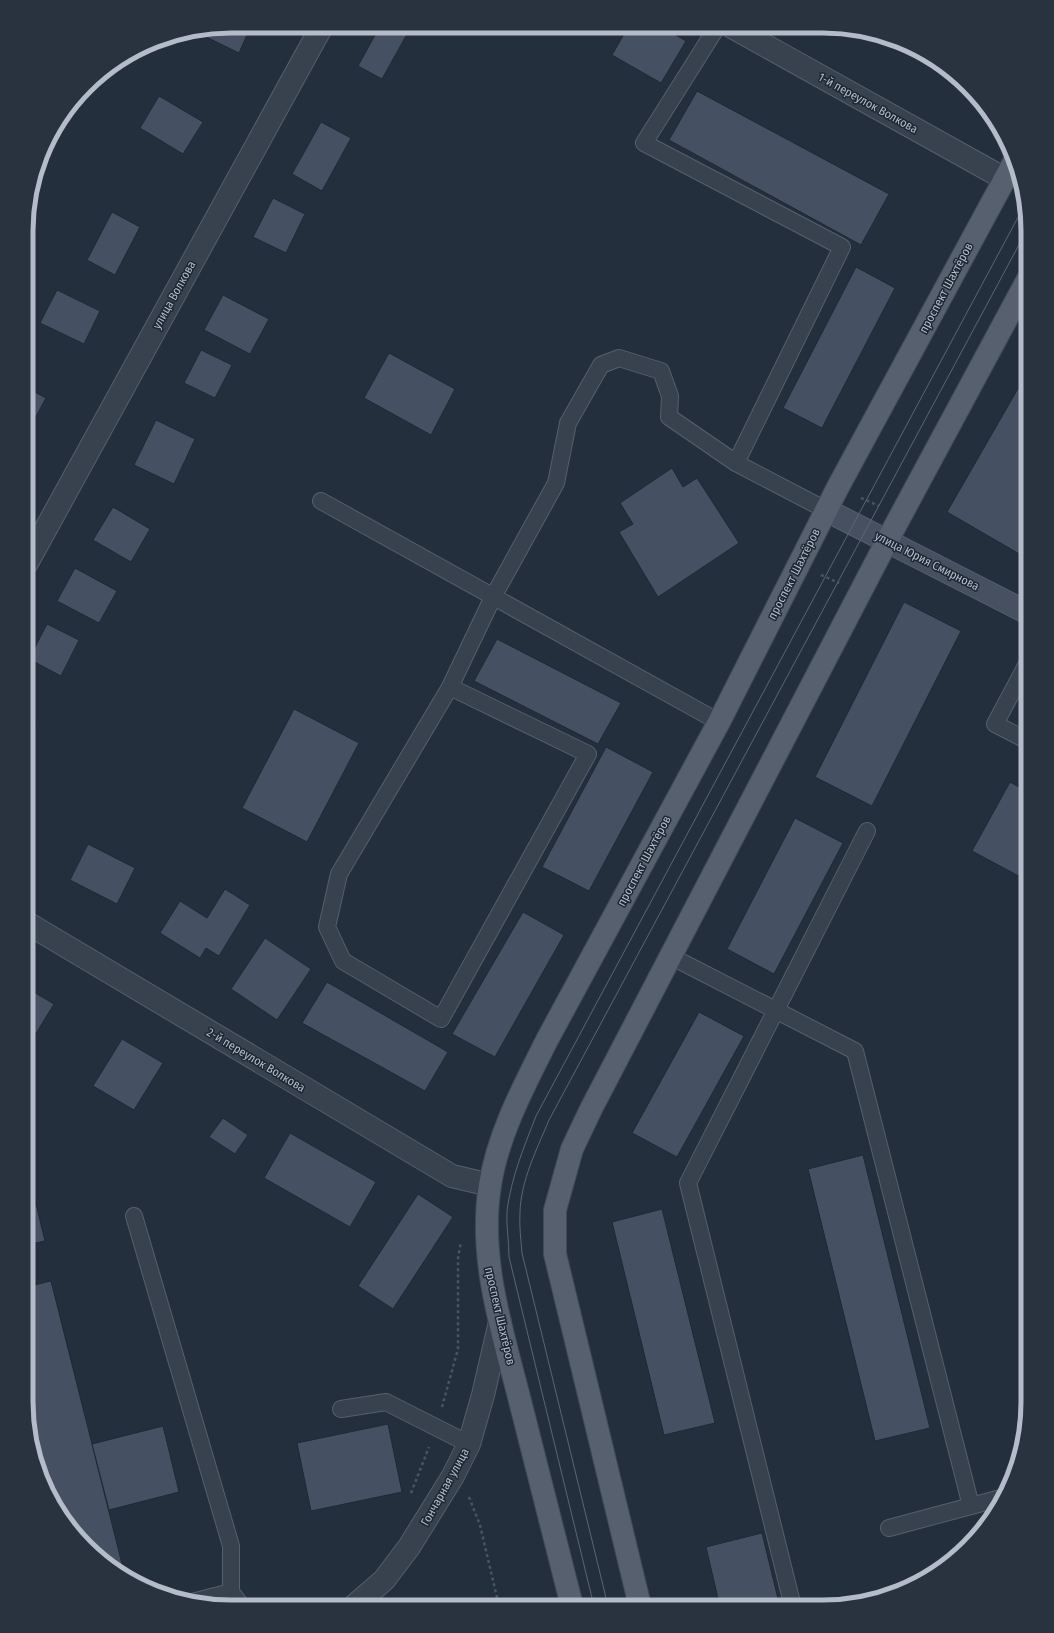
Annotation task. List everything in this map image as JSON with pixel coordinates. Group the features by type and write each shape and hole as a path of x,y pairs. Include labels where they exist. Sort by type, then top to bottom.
{"main road":[{"name":"проспект Шахтёров","path":"570,1600 500,1322 488,1264 490,1185 502,1140 521,1092 547,1040 719,722 826,510 1010,170"},
{"path":"639,1600 556,1254 555,1210 572,1149 610,1070 672,957 888,541 1021,292"}],"street":[{"name":"улица Волкова","path":"33,552 318,33"},
{"name":"1-й переулок Волкова","path":"744,33 1010,170"},
{"name":"улица Юрия Смирнова","path":"826,510 1021,609"},
{"name":"2-й переулок Волкова","path":"33,927 452,1176 490,1185"},
{"name":"Гончарная улица","path":"362,1600 384,1580 409,1547 432,1512 469,1444 483,1395 500,1322"}],"lane":[{"path":"713,33 644,143 842,247 736,463"},
{"path":"450,686 588,754 441,1019 343,961 327,927 339,874 450,686 493,597 556,483 568,423 601,365 619,358 661,371 670,396 669,417 736,463 826,510"},
{"path":"321,501 719,722"},
{"path":"1021,675 995,724 1021,737"},
{"path":"791,1600 688,1183 867,831"},
{"path":"672,957 855,1051 971,1506"},
{"path":"134,1216 231,1546 231,1592 237,1600"},
{"path":"341,1408 386,1402 469,1444"},
{"path":"889,1528 996,1500"},
{"path":"207,1598 231,1592"}],"path":[{"path":"458,1466 480,1526 498,1600"}],"building":[{"path":"218,33 248,33 239,53 203,35"},
{"path":"376,33 408,33 382,79 358,66"},
{"path":"625,33 672,33 686,41 661,83 612,55"},
{"path":"697,91 889,194 861,245 669,140"},
{"path":"159,96 203,122 183,154 140,128"},
{"path":"321,122 351,138 322,191 292,174"},
{"path":"273,198 305,214 286,253 253,237"},
{"path":"112,212 140,227 115,275 87,260"},
{"path":"856,267 895,288 822,428 783,408"},
{"path":"57,290 100,311 84,344 40,323"},
{"path":"223,295 269,319 250,354 204,330"},
{"path":"201,350 232,365 215,398 184,383"},
{"path":"389,353 455,389 431,435 364,398"},
{"path":"1020,385 1021,555 947,512"},
{"path":"33,391 46,398 33,422"},
{"path":"156,420 195,439 174,484 134,465"},
{"path":"672,468 683,487 697,478 739,543 658,597 619,532 633,524 620,503"},
{"path":"113,507 150,529 131,562 93,540"},
{"path":"75,568 117,591 99,623 57,601"},
{"path":"904,602 961,631 872,806 815,777"},
{"path":"47,624 79,640 61,676 33,661 33,651"},
{"path":"497,639 621,703 598,744 474,681"},
{"path":"294,709 359,743 307,842 242,808"},
{"path":"33,720 36,722 33,727"},
{"path":"606,747 653,772 589,891 542,867"},
{"path":"1010,782 1021,788 1021,877 972,851"},
{"path":"795,818 843,843 774,974 727,949"},
{"path":"88,844 135,868 117,904 70,880"},
{"path":"225,889 250,905 219,956 206,948 200,958 160,933 180,901 207,918"},
{"path":"523,912 564,935 495,1057 452,1034"},
{"path":"265,938 311,969 277,1020 231,989"},
{"path":"327,982 448,1052 425,1091 302,1023"},
{"path":"33,992 54,1004 33,1038"},
{"path":"699,1012 744,1036 677,1157 632,1133"},
{"path":"122,1039 163,1063 134,1110 93,1086"},
{"path":"223,1118 248,1135 235,1154 209,1137"},
{"path":"290,1133 376,1182 350,1227 264,1178"},
{"path":"863,1155 930,1428 875,1441 808,1169"},
{"path":"418,1194 453,1217 393,1309 358,1286"},
{"path":"36,1204 45,1241 33,1244 33,1205"},
{"path":"662,1209 715,1423 664,1435 612,1222"},
{"path":"51,1281 123,1568 100,1551 74,1523 53,1490 43,1466 33,1415 33,1285"},
{"path":"388,1424 402,1492 311,1511 297,1443"},
{"path":"163,1426 179,1492 109,1510 92,1444"},
{"path":"762,1533 778,1600 718,1600 706,1547"}],"tram line":[{"path":"593,1600 509,1257 507,1211 515,1175 536,1116 1020,213"},
{"path":"607,1600 522,1253 520,1212 526,1176 549,1120 1021,241"}]}
